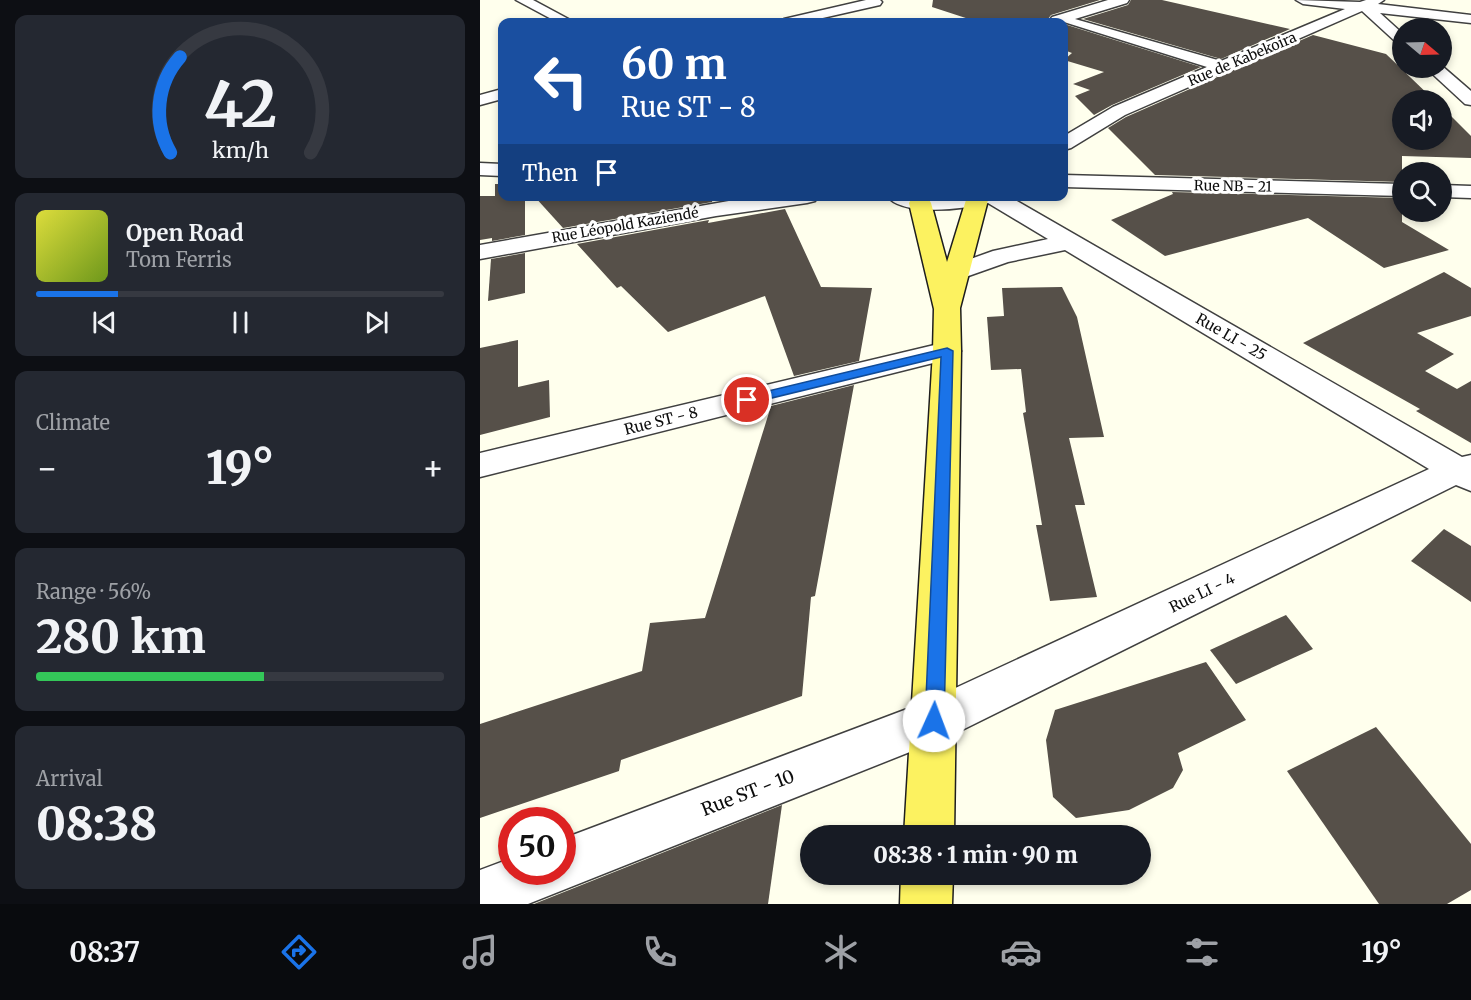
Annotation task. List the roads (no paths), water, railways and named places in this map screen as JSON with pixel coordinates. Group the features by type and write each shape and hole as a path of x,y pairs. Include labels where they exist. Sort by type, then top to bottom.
{"main road":[{"path":"909,201 947,309"},
{"path":"929,825 947,309 957,272 985,201"},
{"path":"926,904 927,885"}],"street":[{"path":"523,0 559,18"},
{"path":"1061,18 1122,0"},
{"path":"1303,0 1371,3 1471,19"},
{"path":"1371,3 1392,28"},
{"name":"Rue de Kabekoira","path":"1074,144 1119,111 1371,3"},
{"path":"809,18 876,5"},
{"path":"1068,24 1224,67"},
{"path":"1446,78 1471,100"},
{"path":"480,99 498,95"},
{"path":"1074,144 1094,167 1122,184"},
{"path":"480,169 498,170"},
{"name":"Rue NB - 21","path":"1060,204 1122,184 1392,190"},
{"path":"1452,191 1471,192"},
{"name":"Rue Léopold Kaziendé","path":"480,252 772,201"},
{"path":"925,201 958,203 969,201"},
{"name":"Rue LI - 25","path":"1023,201 1060,204 1467,472"},
{"path":"957,272 1033,248 1060,204"},
{"name":"Rue ST - 8","path":"480,465 947,351"},
{"name":"Rue LI - 4","path":"934,721 1467,472"},
{"name":"Rue ST - 10","path":"576,860 934,721"},
{"path":"480,896 510,885"}]}
